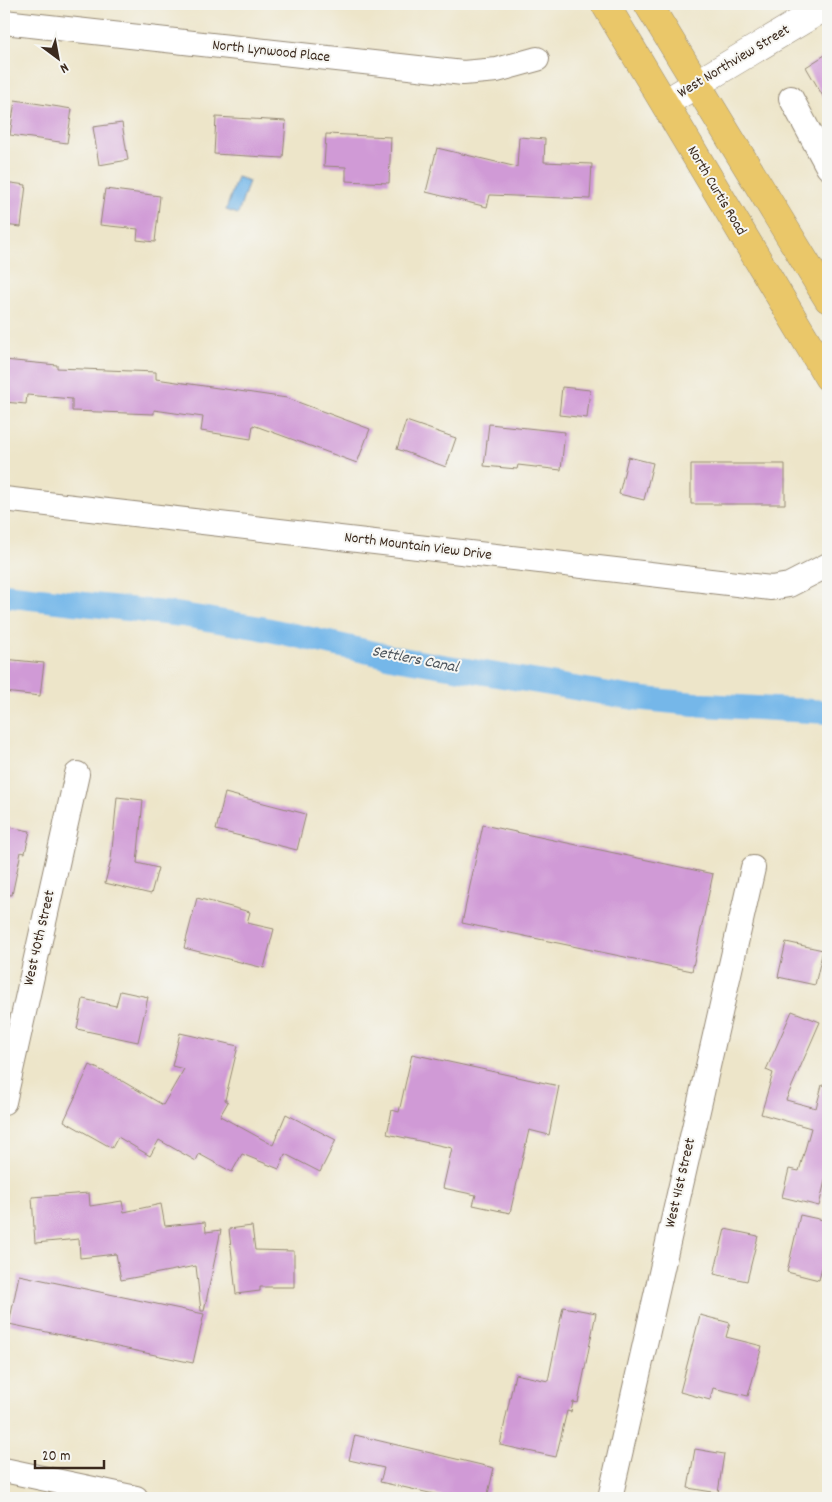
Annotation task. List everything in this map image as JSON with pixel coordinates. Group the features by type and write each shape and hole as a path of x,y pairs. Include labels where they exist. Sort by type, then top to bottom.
{"main road":[{"name":"North Curtis Road","path":"605,4 828,377"},
{"path":"648,4 828,299"}],"street":[{"name":"West Northview Street","path":"665,103 828,5"},
{"name":"North Lynwood Place","path":"4,22 463,73 497,70 537,59"},
{"path":"791,98 828,168"},
{"name":"North Mountain View Drive","path":"4,499 771,588 790,585 828,565"},
{"name":"West 40th Street","path":"4,1102 77,774"},
{"name":"West 41st Street","path":"610,1498 753,868"},
{"path":"4,1470 136,1498"}],"water":[{"path":"237,177 249,181 238,214 226,210"}],"building":[{"path":"828,53 828,105 806,67"},
{"path":"15,100 72,109 67,143 10,135"},
{"path":"216,117 286,121 283,158 214,154"},
{"path":"122,123 128,160 99,165 93,127"},
{"path":"326,134 391,137 389,183 346,181 346,167 324,166"},
{"path":"519,137 545,139 544,162 592,164 590,199 490,195 487,207 426,192 437,148 517,167"},
{"path":"4,182 26,185 21,227 4,225"},
{"path":"105,189 160,196 155,242 137,240 138,229 100,225"},
{"path":"4,360 57,365 57,368 156,372 156,379 287,398 370,429 357,463 253,425 251,439 201,431 203,417 154,410 154,414 72,411 72,399 27,395 26,404 4,402"},
{"path":"562,387 590,390 587,418 559,415"},
{"path":"406,421 456,438 446,467 397,449"},
{"path":"489,424 565,432 561,470 518,465 517,469 484,466"},
{"path":"628,457 653,463 644,500 619,494"},
{"path":"691,464 785,464 785,504 691,504"},
{"path":"4,659 44,663 40,696 4,692"},
{"path":"225,793 306,814 297,850 216,830"},
{"path":"117,797 143,800 137,863 158,868 151,894 105,883 111,860"},
{"path":"483,825 713,874 692,971 462,923"},
{"path":"4,826 30,831 25,853 21,852 12,895 4,894"},
{"path":"197,898 250,912 247,923 274,929 264,968 184,948"},
{"path":"786,942 823,950 815,985 778,977"},
{"path":"120,991 148,997 138,1042 77,1029 83,999 116,1006"},
{"path":"792,1011 820,1022 786,1100 816,1108 822,1085 828,1086 828,1168 819,1206 782,1197 789,1169 799,1171 811,1128 761,1114 773,1073 766,1070"},
{"path":"180,1033 238,1046 225,1100 228,1102 220,1116 273,1145 286,1114 336,1140 320,1172 285,1154 279,1169 242,1154 232,1172 199,1154 196,1161 159,1140 150,1156 118,1137 112,1148 64,1121 90,1065 117,1078 163,1105 184,1069 172,1066"},
{"path":"412,1054 559,1086 549,1135 529,1130 510,1213 473,1205 476,1195 443,1188 452,1148 387,1134 392,1110 399,1112"},
{"path":"89,1193 90,1206 122,1201 124,1212 161,1204 165,1226 205,1222 206,1232 221,1230 204,1311 201,1311 196,1266 121,1280 116,1254 80,1258 79,1239 35,1243 32,1197"},
{"path":"800,1215 828,1221 828,1241 819,1280 787,1272"},
{"path":"252,1226 255,1250 294,1251 294,1287 260,1287 260,1291 236,1294 229,1229"},
{"path":"725,1229 758,1236 747,1281 714,1274"},
{"path":"19,1275 204,1314 193,1363 9,1324"},
{"path":"563,1307 596,1313 578,1403 573,1402 571,1412 567,1411 556,1457 500,1445 515,1374 548,1381"},
{"path":"700,1315 730,1323 726,1337 762,1346 748,1396 713,1388 710,1400 680,1392"},
{"path":"355,1435 494,1468 487,1498 452,1498 380,1482 384,1468 349,1460"},
{"path":"695,1449 724,1454 718,1493 688,1488"}],"waterway":[{"name":"Settlers Canal","path":"4,595 182,615 261,628 401,659 634,698 705,705 828,712"}]}
